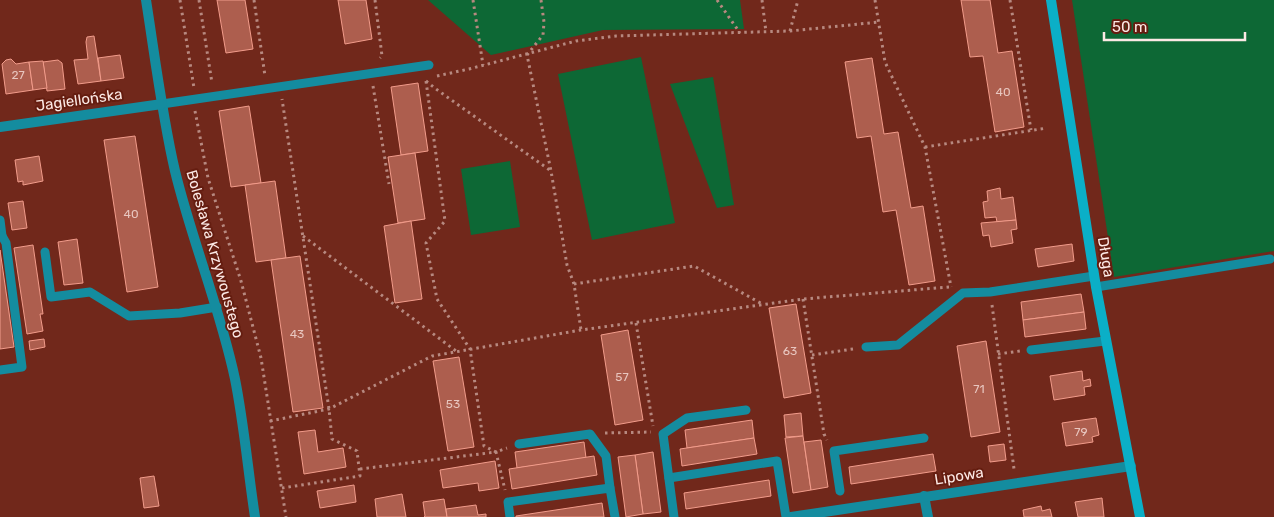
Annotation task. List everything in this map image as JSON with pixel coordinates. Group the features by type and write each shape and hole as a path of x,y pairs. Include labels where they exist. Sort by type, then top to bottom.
{"street":[{"name":"Bolesława Krzywoustego","path":"146,0 162,104 176,172 197,248 217,308 235,379 255,517"},
{"name":"Długa","path":"1052,0 1094,276 1140,517"},
{"name":"Jagiellońska","path":"0,127 162,104"},
{"name":"Lipowa","path":"791,517 1131,466"},
{"path":"924,496 928,517"}],"lane":[{"path":"162,104 429,65"},
{"path":"0,220 1,236 6,243 22,367 0,370"},
{"path":"45,252 51,297 90,292 129,316 180,313 217,308"},
{"path":"1096,287 1270,259"},
{"path":"866,347 898,345 963,293 990,292 1094,276"},
{"path":"1031,350 1105,340"},
{"path":"674,517 663,434 687,418 746,410"},
{"path":"519,444 590,434 606,456 615,517"},
{"path":"840,491 834,451 924,438"},
{"path":"669,478 776,461 786,517"},
{"path":"510,517 508,502 610,488"}],"path":[{"path":"180,0 194,86 193,99 208,178 241,281 261,358 286,517"},
{"path":"199,0 212,84"},
{"path":"254,0 265,76 256,78"},
{"path":"375,0 382,56 376,60"},
{"path":"473,0 483,65"},
{"path":"527,55 543,35 544,22 541,0"},
{"path":"718,0 740,34"},
{"path":"762,0 766,32"},
{"path":"790,31 798,0"},
{"path":"875,0 885,62 925,146 951,287"},
{"path":"1010,0 1031,130"},
{"path":"508,502 496,452 484,446 470,349 437,299 426,243 445,221 426,78 527,55 576,41 616,36 740,34 879,22"},
{"path":"527,55 552,171 567,265 574,284 581,330"},
{"path":"426,81 552,171"},
{"path":"194,86 221,83"},
{"path":"364,87 382,84"},
{"path":"373,86 389,184"},
{"path":"281,488 360,476 357,451 332,439 282,98 291,97"},
{"path":"925,146 1047,128"},
{"path":"303,236 457,351"},
{"path":"574,284 694,266 764,305"},
{"path":"270,421 329,409 432,356 457,351 581,330 803,299 951,287 963,293"},
{"path":"990,292 1016,482"},
{"path":"803,299 824,434"},
{"path":"590,434 654,432 636,323"},
{"path":"812,355 866,347"},
{"path":"998,354 1031,350"},
{"path":"359,469 496,452 519,444"}],"green space":[{"path":"428,0 740,0 744,29 603,30 491,55"},
{"path":"1072,0 1274,0 1274,251 1114,277"},
{"path":"641,57 675,223 592,240 558,74"},
{"path":"713,77 734,205 717,208 670,84"},
{"path":"510,161 520,227 471,235 461,169"}],"building":[{"path":"217,0 245,0 253,49 226,53"},
{"path":"338,0 366,0 372,39 345,44"},
{"path":"961,0 990,0 998,53 1012,51 1024,127 995,132 983,56 970,57"},
{"path":"94,36 101,81 78,84 74,60 88,59 87,37"},
{"path":"120,55 124,78 101,81 98,58"},
{"path":"872,58 884,134 898,132 911,208 923,206 935,281 909,285 896,210 883,212 871,136 857,138 845,62"},
{"path":"11,59 16,64 29,62 33,90 6,94 2,64 6,60"},
{"path":"58,60 62,63 65,89 47,91 43,62"},
{"path":"43,61 47,88 33,90 29,62"},
{"path":"418,83 428,151 401,155 391,87"},
{"path":"249,106 261,183 231,187 219,111"},
{"path":"135,136 158,287 127,292 104,140"},
{"path":"415,153 425,219 398,223 388,157"},
{"path":"39,156 43,181 23,185 23,181 18,182 15,160"},
{"path":"275,181 286,258 256,262 245,185"},
{"path":"1000,188 1001,199 1013,197 1016,220 997,222 996,217 985,218 983,202 988,201 987,191"},
{"path":"23,201 27,228 12,230 8,203"},
{"path":"1016,220 1017,229 1011,230 1013,243 991,247 989,235 983,236 981,223"},
{"path":"411,221 422,299 395,303 384,226"},
{"path":"77,239 83,283 64,285 58,242"},
{"path":"1072,244 1074,261 1038,267 1035,249"},
{"path":"33,245 43,314 40,314 43,331 27,334 14,248"},
{"path":"0,250 14,347 0,349"},
{"path":"300,256 323,408 293,412 271,260"},
{"path":"1081,294 1084,312 1023,320 1021,302"},
{"path":"796,304 811,393 784,398 769,308"},
{"path":"1084,312 1086,329 1025,337 1023,320"},
{"path":"628,330 643,420 615,425 601,335"},
{"path":"44,339 45,347 30,350 29,341"},
{"path":"986,341 1000,432 971,437 957,346"},
{"path":"459,357 474,447 448,451 433,361"},
{"path":"1082,371 1083,381 1090,379 1091,386 1084,387 1085,395 1054,400 1050,376"},
{"path":"801,413 803,436 786,437 784,415"},
{"path":"1096,418 1099,435 1092,437 1093,442 1066,446 1062,423"},
{"path":"752,420 754,438 687,448 685,430"},
{"path":"315,430 318,452 343,448 346,467 304,474 298,432"},
{"path":"803,436 811,490 793,493 785,438"},
{"path":"754,438 757,454 682,466 680,449"},
{"path":"821,440 828,487 811,490 804,442"},
{"path":"584,442 586,458 517,468 515,452"},
{"path":"1004,444 1006,460 990,462 988,446"},
{"path":"653,452 661,512 643,514 635,455"},
{"path":"933,454 936,471 851,484 849,467"},
{"path":"635,455 643,514 626,517 618,457"},
{"path":"594,456 597,475 512,489 509,469"},
{"path":"495,461 499,488 479,491 478,483 443,488 440,470"},
{"path":"154,476 159,506 144,508 140,478"},
{"path":"769,480 771,496 686,509 684,493"},
{"path":"354,485 356,502 320,508 317,491"},
{"path":"402,494 406,517 377,517 375,499"},
{"path":"1102,498 1104,517 1078,517 1075,502"},
{"path":"444,499 447,517 424,517 423,502"},
{"path":"602,503 604,517 516,517 516,516"},
{"path":"476,505 478,515 486,514 486,517 447,517 446,509"},
{"path":"1041,506 1042,511 1050,509 1052,517 1024,517 1023,510"}]}
